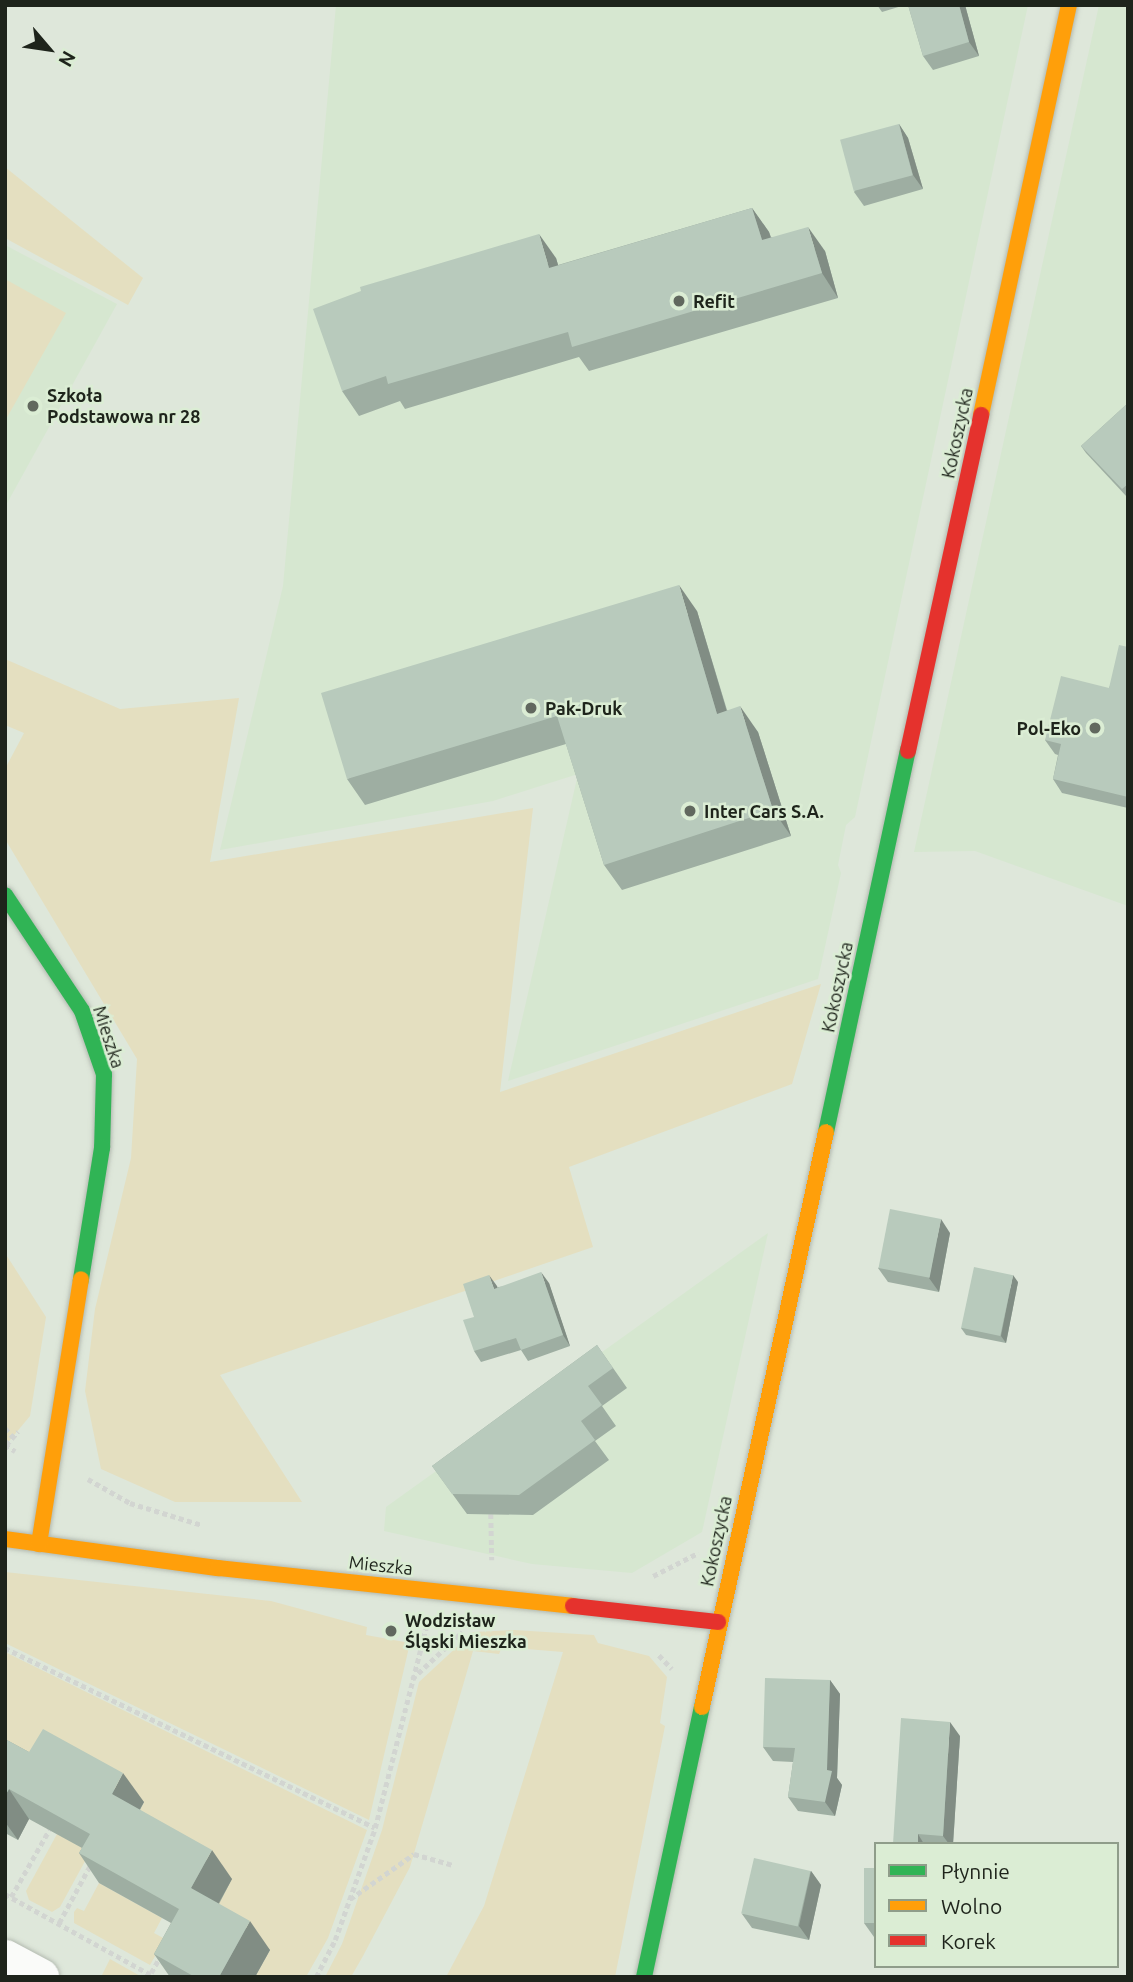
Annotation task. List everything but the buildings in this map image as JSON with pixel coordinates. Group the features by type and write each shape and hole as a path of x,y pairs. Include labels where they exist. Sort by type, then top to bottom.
{"street":[{"name":"Kokoszycka","path":"644,1977 718,1622 1069,5"},
{"name":"Mieszka","path":"5,895 82,1011 104,1074 102,1148 39,1544"},
{"name":"Mieszka","path":"5,1539 718,1622"},
{"path":"5,1958 40,1977"}],"path":[{"path":"5,1428 13,1437"},
{"path":"489,1571 491,1514"},
{"path":"411,1680 468,1626"},
{"path":"316,1977 349,1900 375,1828 420,1645"},
{"path":"5,1648 375,1828"},
{"path":"655,1650 675,1675"},
{"path":"11,1897 49,1830"},
{"path":"349,1900 414,1854 453,1866"},
{"path":"59,1923 95,1855"},
{"path":"5,1894 153,1975 165,1948"}],"shaded area":[{"path":"336,5 1028,5 855,817 846,825 838,865 841,873 818,979 508,1081 578,774 493,801 220,850 283,586"},
{"path":"1099,5 1128,5 1128,906 975,851 914,852"},
{"path":"5,167 143,278 128,305 5,238"},
{"name":"Szkoła Podstawowa nr 28","path":"5,245 117,304 5,507"},
{"path":"5,279 66,313 5,421"},
{"path":"5,659 120,709 239,698 210,862 533,808 500,1092 821,984 792,1084 569,1167 593,1247 220,1375 302,1502 175,1502 101,1469 85,1391 95,1309 131,1158 137,1059 5,839 5,769 24,733 5,725"},
{"path":"768,1233 702,1532 632,1573 532,1564 384,1531 386,1507"},
{"path":"5,1253 46,1317 30,1416 5,1446"},
{"path":"5,1572 271,1601 367,1627 366,1635 410,1643 369,1820 5,1643"},
{"path":"514,1630 594,1635 598,1643 649,1656 667,1677 660,1723 665,1726 615,1977 446,1977 484,1906 563,1652 502,1647 499,1654 473,1651 410,1867 351,1977 325,1977 342,1944 382,1830 419,1682 473,1632"},
{"path":"5,1652 367,1830 328,1938 306,1977 255,1977 270,1950 211,1917 132,1823 144,1802 5,1757"},
{"path":"57,1834 90,1852 60,1907 52,1912 29,1900 26,1891"},
{"path":"99,1883 162,1918 154,1933 165,1939 150,1965 74,1923 74,1912 77,1908 84,1911"},
{"path":"110,1959 142,1977 101,1977"}],"traffic: fast":[{"path":"826,1132 908,751"},
{"path":"5,895 82,1011 104,1074 102,1148 81,1279"},
{"path":"644,1977 702,1707"}],"traffic: slow":[{"path":"981,415 1069,5"},
{"path":"702,1707 826,1132"},
{"path":"39,1544 81,1279"},
{"path":"5,1539 218,1568 573,1606"}],"traffic: jam":[{"path":"908,751 981,415"},
{"path":"573,1606 718,1622"}],"place":[{"name":"Refit","path":"679,301"},
{"name":"Szkoła Podstawowa nr 28","path":"33,406"},
{"name":"Pak-Druk","path":"531,708"},
{"name":"Pol-Eko","path":"1095,728"},
{"name":"Inter Cars S.A.","path":"690,811"},
{"name":"Wodzisław Śląski Mieszka","path":"391,1631"}]}
